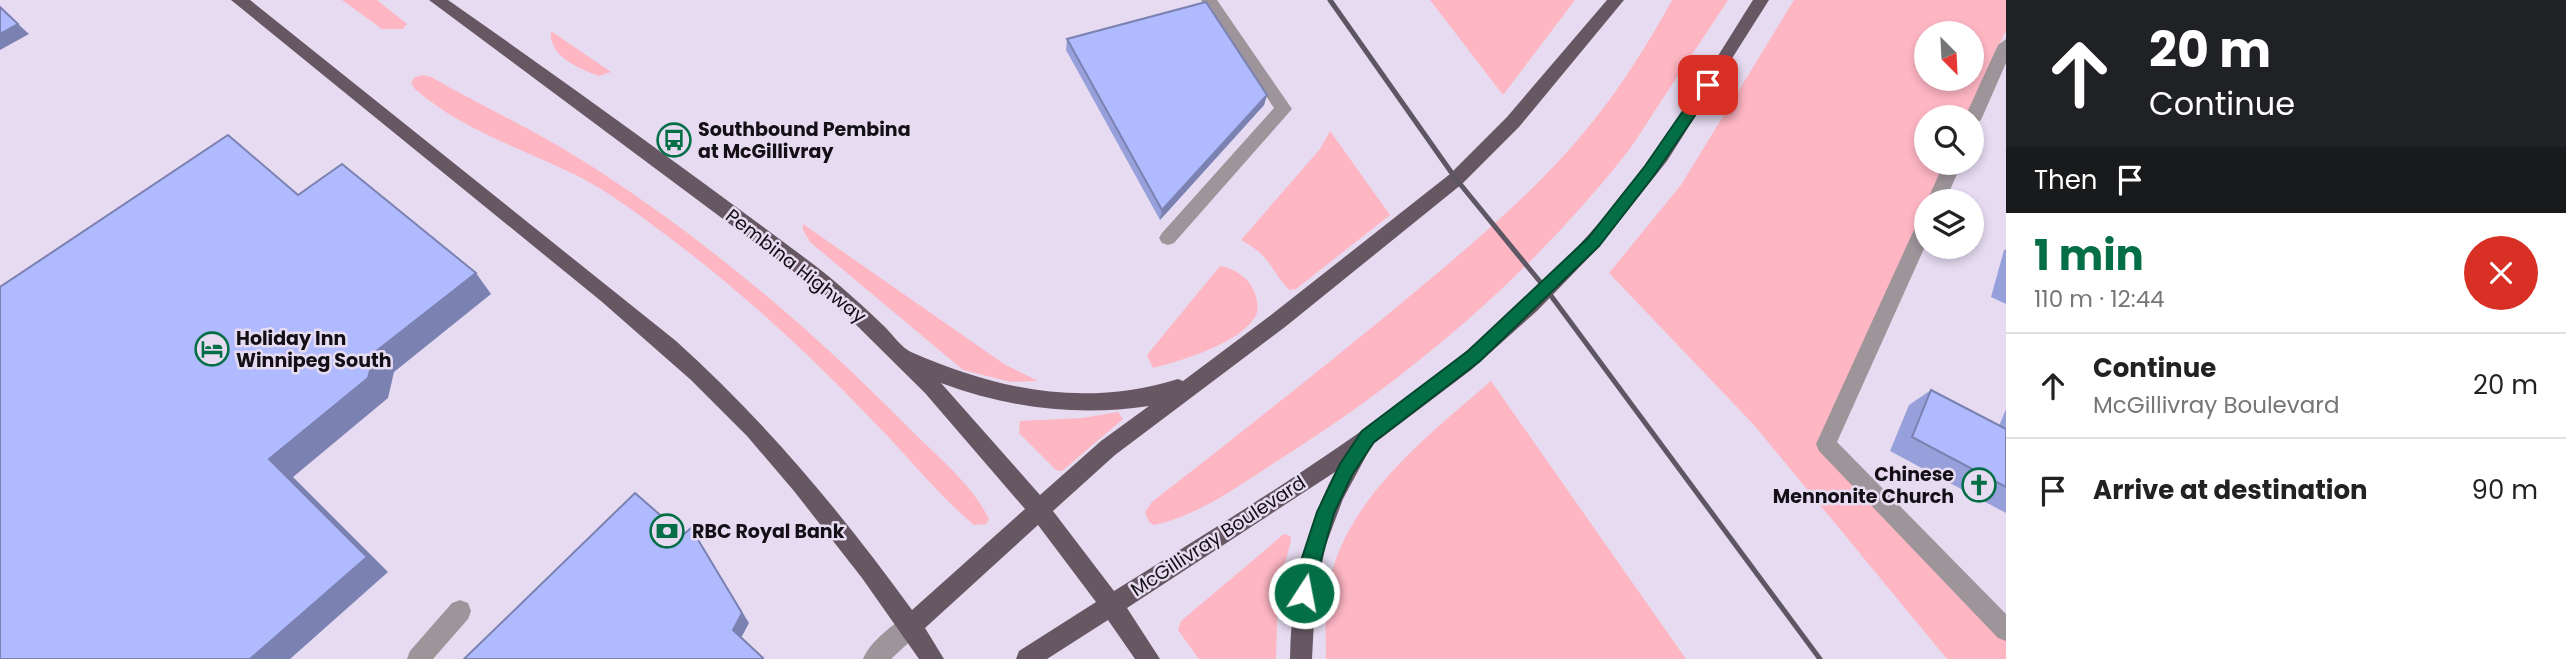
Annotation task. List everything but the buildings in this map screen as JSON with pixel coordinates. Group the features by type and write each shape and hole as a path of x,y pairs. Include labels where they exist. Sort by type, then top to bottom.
{"main road":[{"path":"239,0 644,326 703,380 753,429 817,503 933,659"},
{"name":"Pembina Highway","path":"437,0 496,40 847,302 985,443 1111,604 1149,659"},
{"path":"910,626 1108,448 1278,321 1465,171 1513,122 1616,0"},
{"name":"McGillivray Boulevard","path":"1027,659 1268,505 1368,436 1474,356 1594,242 1695,107 1761,0"},
{"path":"892,346 915,361 946,375 978,386 1045,400 1089,404 1116,402 1161,394 1195,381"},
{"path":"1301,659 1304,593 1316,542 1335,489 1368,436"}],"street":[{"path":"1168,238 1284,109 1209,0"},
{"path":"1979,105 2006,45"},
{"path":"1914,250 1826,444 2006,630"},
{"path":"418,659 460,611"},
{"path":"874,659 910,626"}],"shaded area":[{"path":"342,0 377,0 407,24 403,29 382,29"},
{"path":"1430,0 1575,0 1503,95"},
{"path":"1672,0 1728,0 1627,153 1547,244 1423,358 1332,425 1206,505 1172,520 1154,525 1149,522 1145,512 1152,502 1408,297 1520,200 1594,120 1616,91"},
{"path":"1794,0 2006,0 2006,30 1984,80 1984,21 1914,21 1914,91 1979,91 1973,105 1914,105 1914,175 1943,175 1937,189 1914,189 1914,242 1826,444 2006,630 2006,659 1947,659 1754,425 1609,273 1681,185"},
{"path":"551,31 611,72 599,76 566,60 554,48"},
{"path":"423,75 580,159 709,249 829,351 951,468 981,505 989,519 986,524 974,525 960,513 822,370 772,322 693,256 629,208 590,183 468,125 432,103 411,83 415,77"},
{"path":"1330,131 1390,215 1296,289 1289,290 1264,257 1241,240 1320,149"},
{"path":"803,224 1004,364 1038,381 1011,382 963,370 810,242 803,230"},
{"path":"1220,266 1240,274 1251,286 1258,304 1255,317 1237,335 1224,343 1194,356 1153,368 1147,355"},
{"path":"1491,381 1686,659 1326,659 1328,589 1337,557 1351,527 1369,499 1391,473 1441,424"},
{"path":"1118,412 1123,419 1062,471 1056,470 1019,433 1020,421 1082,418"},
{"path":"1284,534 1290,536 1291,540 1278,590 1276,659 1199,659 1178,630 1181,621"}],"railway":[{"path":"1330,0 1456,179 1546,289 1820,659"}],"place":[{"name":"Southbound Pembina at McGillivray","path":"674,140"},
{"name":"Holiday Inn Winnipeg South","path":"212,349"},
{"name":"Chinese Mennonite Church","path":"1979,485"},
{"name":"RBC Royal Bank","path":"667,531"}],"route":[{"path":"1304,593 1308,567 1335,489 1368,436 1474,356 1594,242 1650,170 1708,85"}]}
